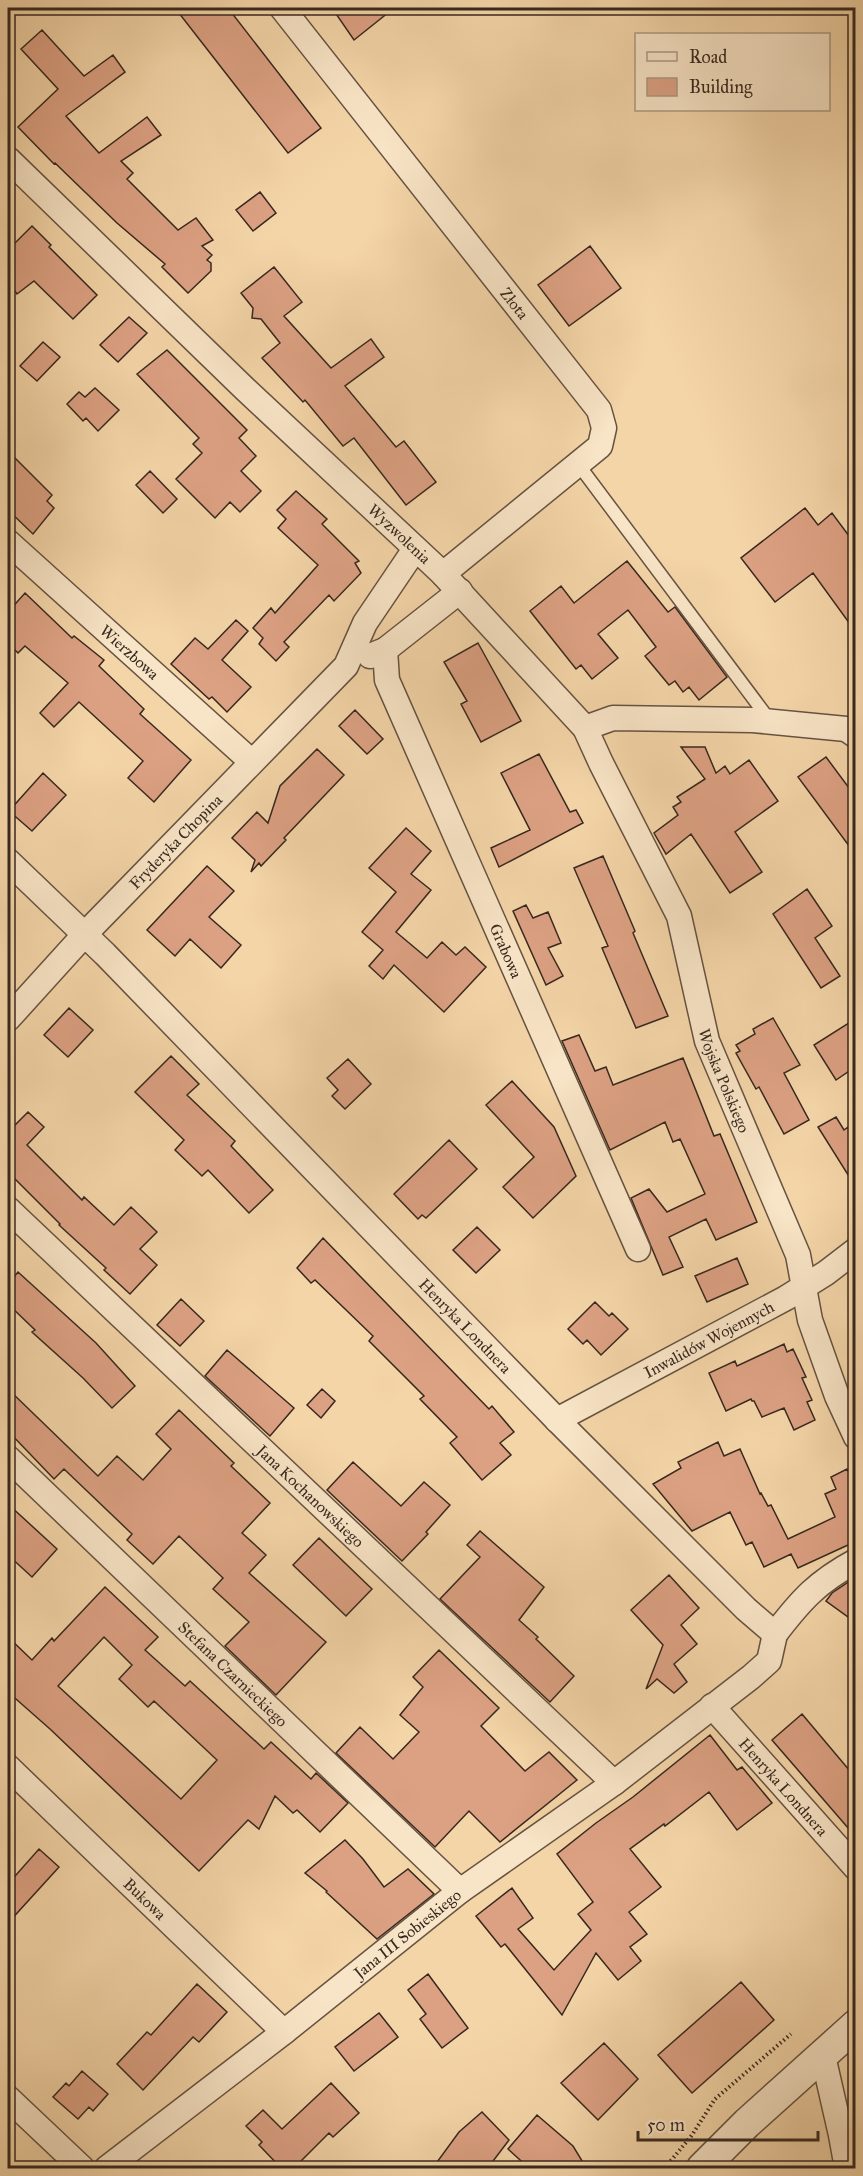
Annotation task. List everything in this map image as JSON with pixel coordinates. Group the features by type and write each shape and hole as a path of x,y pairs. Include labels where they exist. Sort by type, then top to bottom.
{"street":[{"name":"Złota","path":"282,8 599,410 604,428 600,446 442,574"},
{"name":"Wyzwolenia","path":"8,159 245,389 460,591 585,728"},
{"name":"Wierzbowa","path":"8,542 252,762"},
{"name":"Fryderyka Chopina","path":"8,1019 85,934 346,666 365,623 416,549"},
{"name":"Fryderyka Chopina","path":"346,666 385,650 460,591"},
{"name":"Grabowa","path":"385,650 387,680 638,1249"},
{"path":"585,728 613,718 753,720 846,729 855,736"},
{"name":"Wojska Polskiego","path":"585,728 680,916 707,1041 798,1255 810,1320 837,1396 855,1437"},
{"name":"Henryka Londnera","path":"8,861 85,934 557,1420 746,1609 775,1634"},
{"name":"Jana Kochanowskiego","path":"8,1209 614,1783"},
{"name":"Inwalidów Wojennych","path":"557,1420 805,1287 855,1250"},
{"name":"Stefana Czarnieckiego","path":"8,1458 460,1891"},
{"path":"775,1634 796,1606 821,1581 855,1561"},
{"name":"Jana III Sobieskiego","path":"107,2169 284,2032 460,1891 614,1783 769,1661 775,1634"},
{"name":"Henryka Londnera","path":"712,1706 855,1868"},
{"name":"Bukowa","path":"8,1767 284,2032"},
{"path":"702,2169 722,2146 855,2025"},
{"path":"823,2056 842,2135 847,2169"},
{"path":"8,2098 82,2169"}],"lane":[{"path":"578,464 771,723"}],"path":[{"path":"665,2169 692,2135 714,2099 791,2034"}],"building":[{"path":"175,8 228,8 321,128 288,153"},
{"path":"332,8 394,8 354,40"},
{"path":"42,30 84,76 113,55 125,72 66,116 99,153 147,117 161,135 121,161 133,173 127,179 178,230 196,218 213,240 202,246 212,255 207,260 211,263 211,271 188,293 162,267 165,264 117,223 18,127 58,89 21,49"},
{"path":"260,192 276,213 253,231 236,210"},
{"path":"32,226 51,245 49,247 97,295 73,319 34,281 17,294 8,281 8,250"},
{"path":"590,246 621,288 569,326 538,285"},
{"path":"274,267 302,302 284,316 331,368 371,339 384,357 345,386 396,447 404,441 436,482 406,505 354,438 343,446 305,400 303,402 262,358 280,343 261,319 252,318 253,308 241,293"},
{"path":"129,317 147,333 118,362 100,345"},
{"path":"43,342 60,357 37,381 20,366"},
{"path":"167,350 247,430 239,438 256,456 241,471 261,491 240,512 230,502 215,518 176,479 202,453 193,444 199,438 137,374"},
{"path":"95,388 119,410 98,431 86,418 83,421 67,404 79,392 85,397"},
{"path":"8,451 52,495 47,501 54,508 33,534 8,510"},
{"path":"150,471 177,499 163,513 136,485"},
{"path":"296,491 327,519 322,524 359,561 355,563 361,573 334,601 329,595 284,642 289,647 276,661 259,644 263,638 253,628 271,608 275,613 318,565 278,528 286,519 277,510"},
{"path":"805,508 818,525 832,513 855,544 855,631 813,573 775,602 741,558"},
{"path":"627,561 668,612 675,607 727,677 699,700 689,687 683,692 675,681 669,685 645,656 656,647 628,610 598,634 618,658 592,679 581,665 576,669 530,611 561,586 574,603"},
{"path":"25,593 72,638 74,636 104,660 99,666 144,709 140,714 191,760 154,802 128,778 143,761 79,702 54,727 40,713 68,683 25,646 18,653 8,643 8,612"},
{"path":"236,620 248,631 222,660 251,687 227,712 212,697 209,699 171,664 195,638 208,649"},
{"path":"478,643 521,721 481,742 461,704 467,701 444,662"},
{"path":"355,710 383,739 367,754 339,726"},
{"path":"681,747 705,747 716,773 725,766 730,774 749,760 778,801 735,832 762,872 730,893 691,834 666,854 654,833 678,815 673,807 681,802 677,797 705,779"},
{"path":"317,749 344,775 284,838 286,840 261,866 259,863 251,872 255,860 232,838 257,812 268,823 280,786"},
{"path":"539,754 570,812 576,810 583,823 499,867 491,848 530,830 501,773"},
{"path":"826,757 855,796 855,854 798,777"},
{"path":"43,773 66,795 32,831 9,811"},
{"path":"406,828 431,851 411,874 431,890 396,932 427,958 442,942 456,955 465,947 486,967 444,1012 394,965 383,979 369,966 383,950 362,932 396,892 369,868"},
{"path":"603,856 668,1016 636,1028 602,948 608,946 574,868"},
{"path":"207,866 234,891 209,917 241,945 221,968 190,939 175,956 147,930"},
{"path":"807,889 832,926 815,938 840,976 821,988 773,914"},
{"path":"526,905 533,918 548,912 561,943 548,948 563,976 546,985 513,911"},
{"path":"69,1008 93,1030 68,1057 44,1035"},
{"path":"773,1018 800,1065 784,1073 809,1120 784,1134 759,1087 756,1089 736,1053 740,1051 736,1045 755,1034 753,1029"},
{"path":"855,1019 855,1067 836,1080 814,1045"},
{"path":"579,1035 595,1071 606,1067 613,1085 683,1058 714,1136 720,1134 757,1222 716,1240 706,1219 669,1237 683,1267 663,1275 631,1198 649,1189 667,1212 705,1194 680,1139 673,1142 665,1122 610,1150 562,1041"},
{"path":"171,1056 199,1084 187,1095 235,1141 231,1146 273,1190 249,1213 208,1170 202,1176 175,1150 184,1140 135,1092"},
{"path":"348,1059 371,1084 345,1109 332,1096 338,1090 327,1078"},
{"path":"512,1081 554,1127 576,1176 533,1218 503,1187 534,1157 486,1105"},
{"path":"28,1112 44,1127 27,1145 82,1200 84,1197 114,1225 131,1207 157,1232 140,1249 157,1265 130,1294 8,1172 8,1125 11,1129"},
{"path":"836,1117 844,1130 848,1127 855,1138 855,1186 818,1127"},
{"path":"449,1140 477,1169 426,1218 422,1215 418,1219 394,1194"},
{"path":"477,1227 500,1250 476,1273 453,1250"},
{"path":"323,1238 489,1409 492,1406 514,1432 500,1443 511,1455 482,1480 450,1443 457,1437 420,1399 424,1396 369,1341 373,1336 315,1280 311,1283 297,1268"},
{"path":"737,1258 748,1284 707,1302 695,1276"},
{"path":"18,1272 96,1343 135,1386 112,1408 32,1332 35,1330 8,1304 8,1284"},
{"path":"181,1299 204,1321 180,1346 157,1325"},
{"path":"595,1302 609,1316 612,1313 628,1329 601,1355 587,1340 583,1344 568,1329"},
{"path":"784,1344 787,1352 793,1349 806,1377 802,1378 812,1400 807,1402 815,1420 794,1430 784,1408 762,1417 751,1399 726,1411 709,1373 735,1361 737,1366"},
{"path":"227,1350 294,1408 270,1436 205,1376"},
{"path":"8,1389 98,1476 117,1456 143,1480 171,1449 156,1434 179,1410 234,1463 231,1466 270,1503 242,1533 266,1555 249,1573 326,1642 276,1695 225,1646 249,1622 213,1589 223,1578 179,1536 153,1564 127,1540 132,1534 64,1469 54,1479 8,1431"},
{"path":"322,1389 335,1401 321,1418 307,1405"},
{"path":"718,1442 724,1456 740,1449 760,1494 768,1506 771,1505 788,1539 835,1517 825,1494 836,1489 831,1477 847,1469 853,1481 855,1480 855,1547 850,1548 848,1545 798,1568 791,1554 764,1567 752,1542 746,1545 730,1512 692,1531 653,1484 681,1468 678,1462"},
{"path":"353,1462 401,1506 424,1482 450,1505 426,1532 428,1534 402,1561 327,1490"},
{"path":"8,1504 57,1549 32,1577 8,1555"},
{"path":"480,1531 544,1587 519,1620 574,1676 550,1702 440,1599 480,1557 467,1545"},
{"path":"319,1538 372,1589 346,1616 293,1565"},
{"path":"669,1575 699,1608 681,1625 697,1644 674,1664 687,1682 674,1693 657,1679 646,1689 663,1645 631,1610"},
{"path":"850,1581 855,1585 855,1622 826,1601 832,1593"},
{"path":"105,1587 158,1637 145,1650 185,1686 190,1681 264,1749 271,1742 311,1779 316,1773 348,1803 320,1832 297,1810 293,1813 275,1796 259,1829 248,1820 199,1871 8,1692 8,1637 32,1660 52,1638 54,1641","holes":["104,1637 132,1665 119,1679 148,1707 154,1701 217,1760 181,1799 58,1686"]},
{"path":"439,1650 499,1708 481,1726 525,1771 549,1752 577,1780 500,1842 469,1811 435,1847 336,1753 360,1727 393,1759 419,1732 400,1715 423,1687 413,1677"},
{"path":"802,1714 855,1777 855,1836 772,1740"},
{"path":"710,1735 737,1770 742,1767 772,1803 737,1830 709,1792 665,1826 664,1824 630,1849 661,1887 629,1912 647,1934 630,1947 641,1961 618,1980 596,1953 562,2015 505,1944 501,1947 476,1916 512,1888 533,1918 518,1929 554,1970 591,1930 578,1914 593,1902 557,1854"},
{"path":"345,1840 384,1887 408,1869 434,1894 377,1939 305,1873"},
{"path":"39,1849 59,1867 8,1923 8,1884"},
{"path":"428,1974 468,2028 442,2048 420,2019 426,2014 408,1990"},
{"path":"741,1982 774,2020 692,2093 658,2055"},
{"path":"197,1984 227,2012 199,2042 193,2037 143,2090 117,2064 147,2032 151,2035"},
{"path":"379,2013 398,2037 354,2071 335,2047"},
{"path":"604,2043 638,2079 598,2120 561,2083"},
{"path":"82,2071 108,2094 93,2111 89,2107 78,2119 53,2097 66,2083 69,2086"},
{"path":"331,2083 359,2113 333,2137 329,2133 293,2169 282,2169 259,2145 262,2142 246,2126 263,2110 282,2129"},
{"path":"482,2112 509,2140 487,2169 432,2169 459,2132"},
{"path":"537,2115 573,2146 587,2169 530,2169 508,2149"}]}
